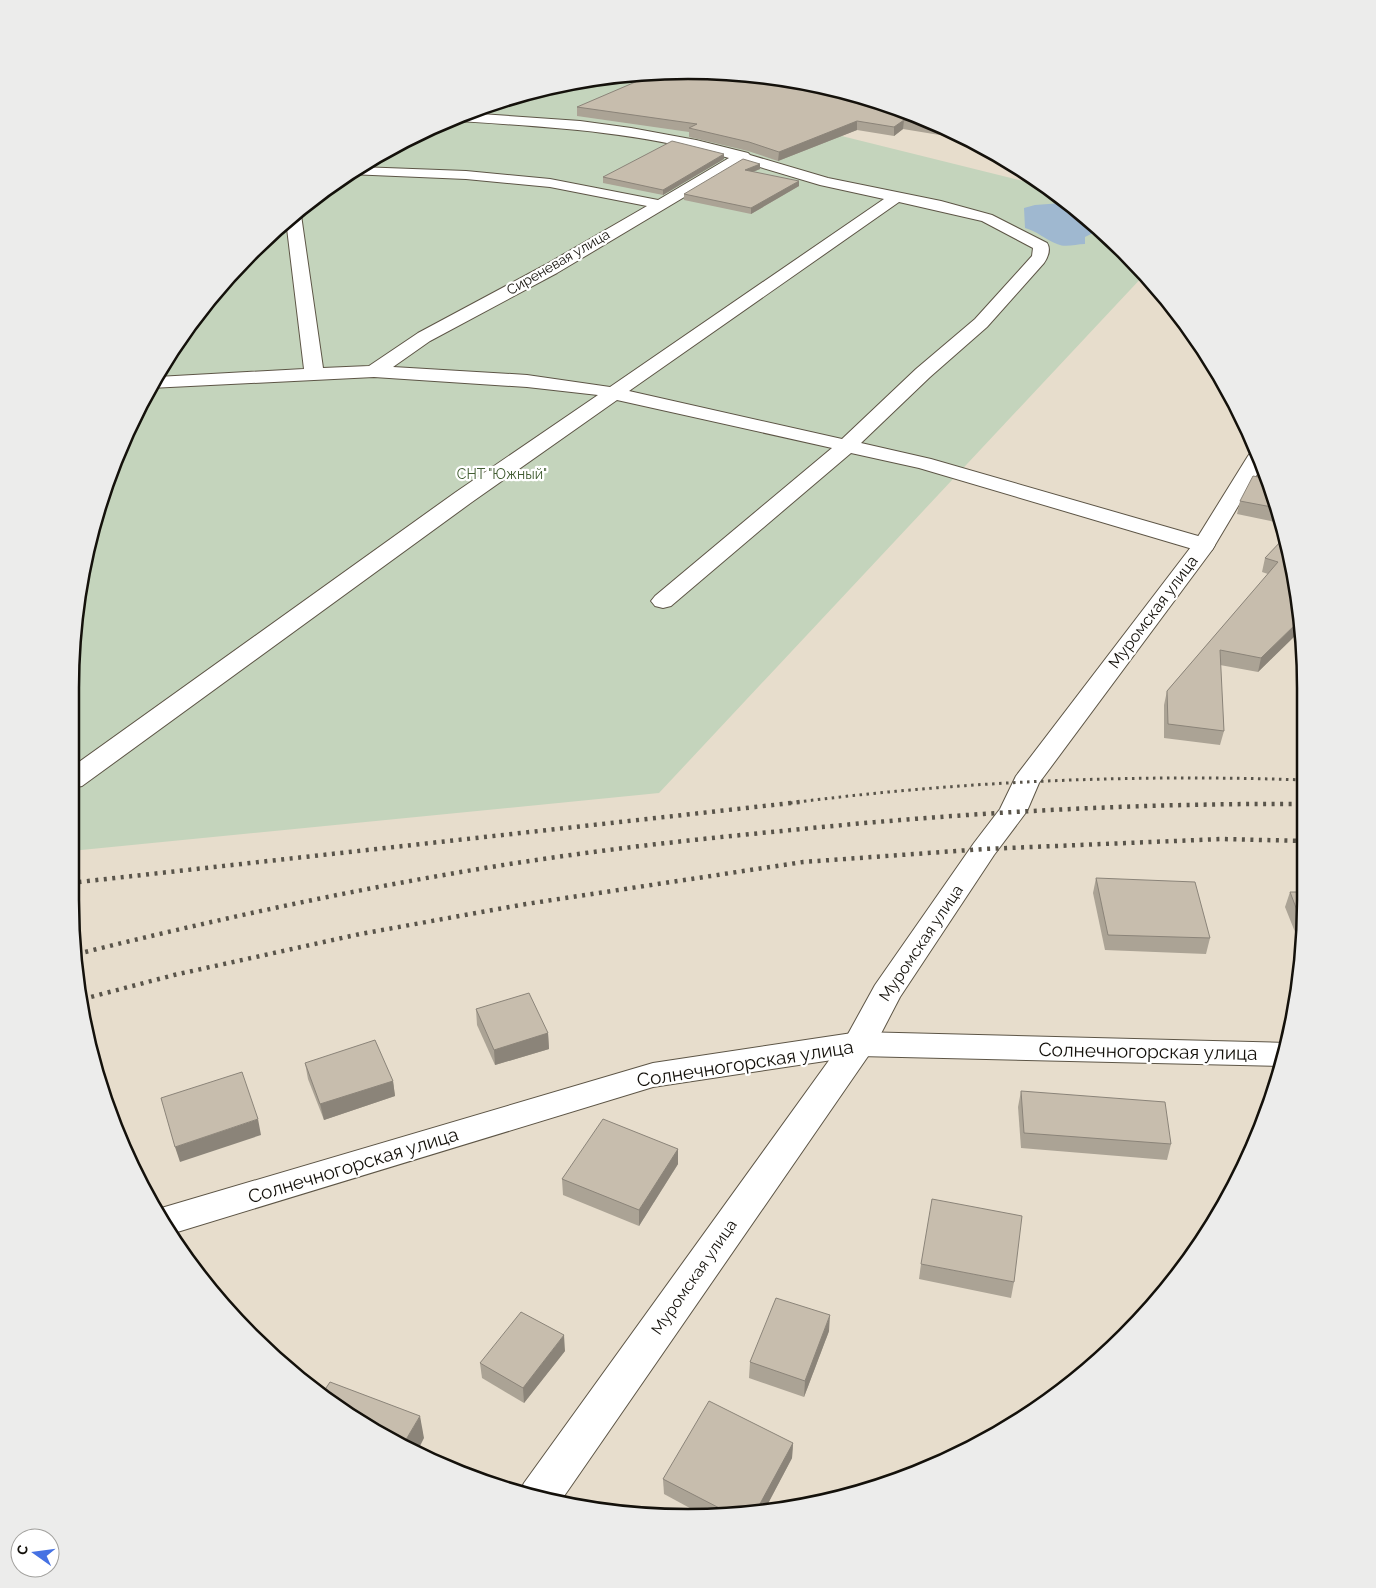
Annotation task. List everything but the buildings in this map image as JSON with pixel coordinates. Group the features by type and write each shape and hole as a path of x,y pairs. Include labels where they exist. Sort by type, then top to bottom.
{"street":[{"path":"475,117 631,132 696,144 743,156 825,182 987,218 1041,246 1040,256 1017,285 981,323 923,373 847,445 663,602"},
{"name":"Сиреневая улица","path":"374,371 424,337 551,269 658,204 743,156"},
{"path":"365,171 456,175 550,184 658,204"},
{"path":"79,775 464,497 896,197"},
{"path":"294,223 314,374"},
{"path":"160,383 374,371 527,381 613,394 924,463 1204,545"},
{"name":"Муромская улица","path":"543,1491 859,1044 886,993 984,849 1013,811 1026,782 1204,545 1254,463"},
{"name":"Солнечногорская улица","path":"170,1220 653,1075 859,1044 1277,1054"}],"green space":[{"name":"СНТ \"Южный\"","path":"644,80 636,85 1028,182 1090,230 1140,279 659,793 79,850 80,648 90,569 111,492 125,455 160,383 205,317 257,257 286,230 350,181 383,160 455,125 492,111 569,90"}],"water":[{"path":"1057,203 1093,233 1085,237 1085,244 1067,246 1053,242 1025,228 1024,208"}],"railway":[{"path":"790,803 918,789 1047,781 1176,778 1297,780"},
{"path":"79,882 800,802"},
{"path":"81,953 320,898 506,865 624,848 847,825 978,814 1108,807 1297,804"},
{"path":"87,998 174,975 360,934 526,904 803,862 984,849 1222,839 1297,841"}]}
